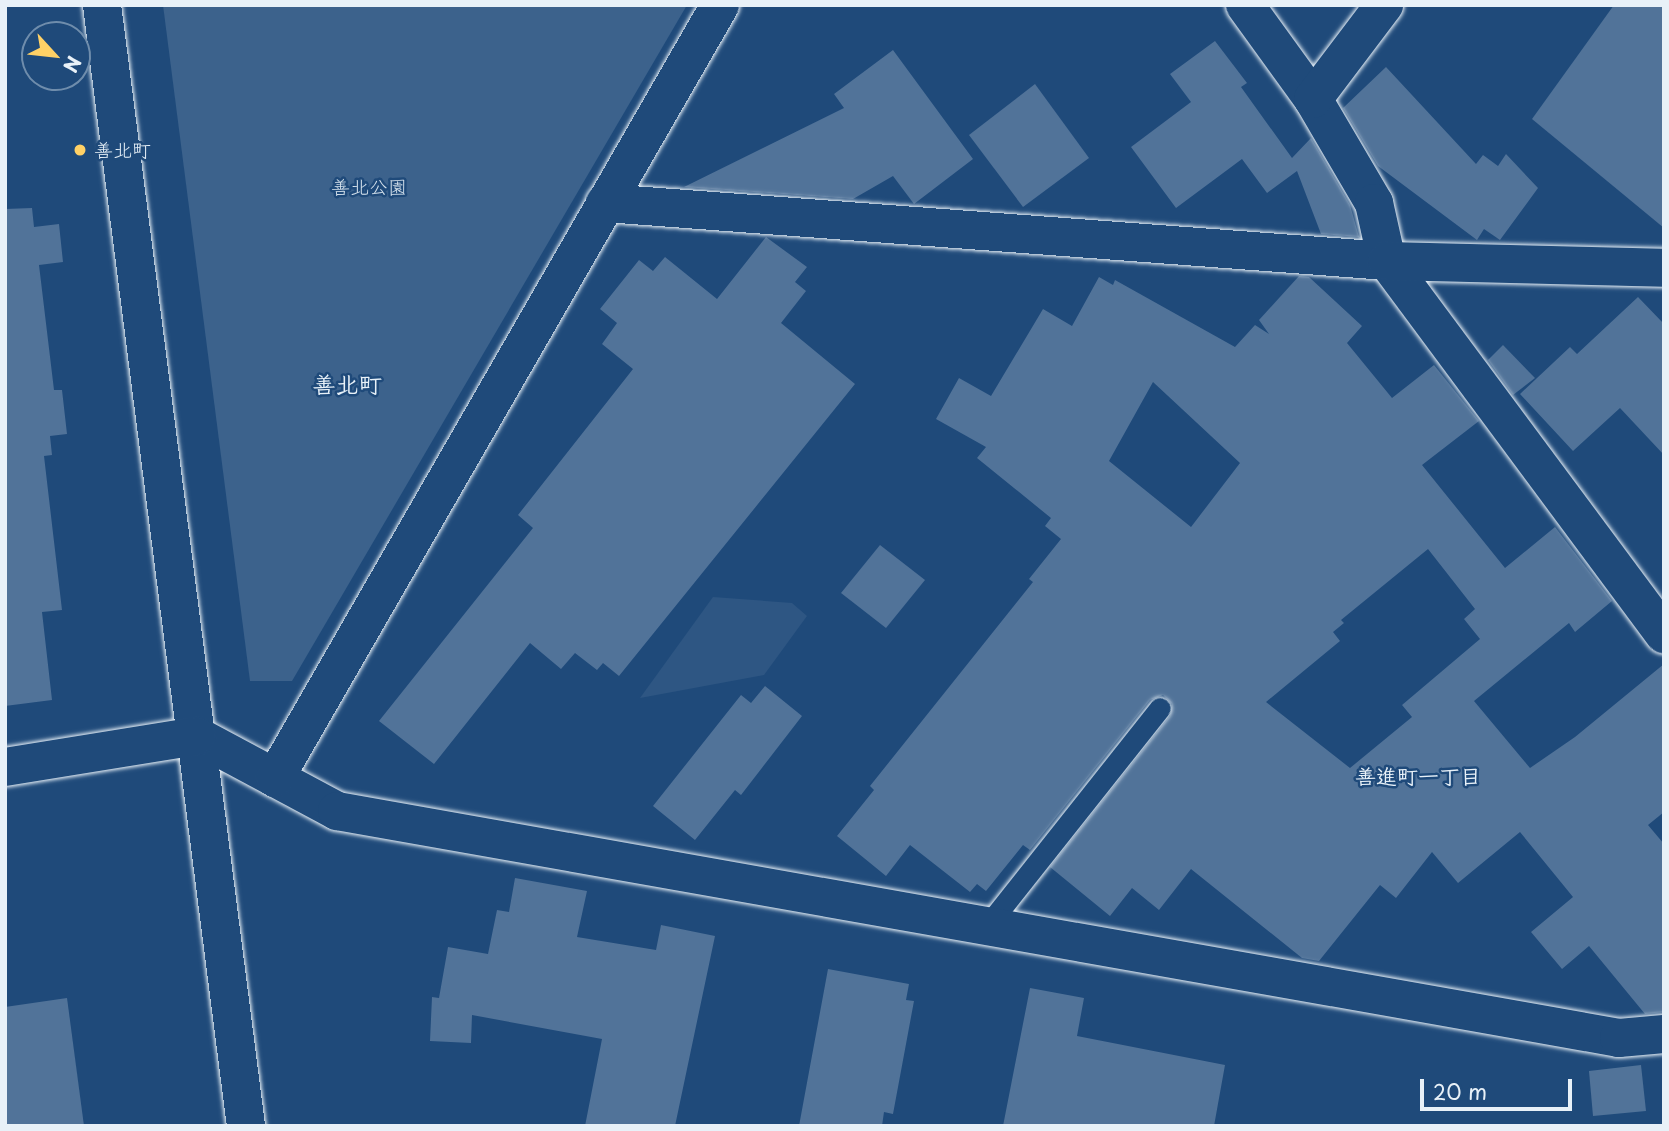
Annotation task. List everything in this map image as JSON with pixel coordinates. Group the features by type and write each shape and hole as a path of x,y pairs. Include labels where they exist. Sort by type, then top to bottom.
{"street":[{"path":"102,5 246,1126"},
{"path":"275,778 720,5"},
{"path":"1245,5 1312,99 1374,203 1387,261 1664,634"},
{"path":"1312,99 1384,5"},
{"path":"605,203 1387,261 1664,268"},
{"path":"5,767 197,736 337,811 1619,1038 1664,1034"}],"lane":[{"path":"987,926 1160,708"}],"shaded area":[{"path":"713,597 792,603 807,616 764,675 640,698"}],"green space":[{"name":"善北公園","path":"163,5 687,5 292,681 250,681"}],"building":[{"path":"1614,5 1664,5 1664,228 1532,119"},
{"path":"1215,41 1247,83 1241,87 1292,158 1311,138 1350,205 1359,237 1321,234 1297,171 1267,193 1242,159 1176,208 1131,147 1191,102 1170,74"},
{"path":"893,50 973,159 914,204 893,176 853,199 684,187 844,108 834,94"},
{"path":"1386,67 1476,164 1483,155 1498,166 1506,154 1538,188 1500,240 1484,229 1477,240 1378,166 1343,108"},
{"path":"1035,84 1089,158 1023,207 969,135"},
{"path":"32,208 34,227 59,224 63,262 39,265 54,390 62,390 67,434 50,436 52,455 44,456 62,610 42,612 52,700 5,706 5,209"},
{"path":"766,237 807,267 795,282 806,291 781,323 855,384 619,676 603,663 597,670 575,653 561,669 530,643 434,764 379,721 533,528 518,515 633,369 602,344 617,323 600,309 639,260 653,271 665,257 717,299"},
{"path":"1299,276 1309,277 1362,326 1347,343 1392,398 1434,365 1479,421 1422,465 1505,568 1555,527 1612,601 1575,632 1569,623 1474,701 1530,768 1575,737 1664,664 1664,812 1648,825 1664,844 1664,1012 1645,1014 1589,946 1562,969 1531,932 1573,897 1520,832 1458,883 1432,852 1396,898 1380,885 1319,961 1302,958 1191,869 1159,910 1132,888 1110,916 1050,867 1170,716 1172,704 1163,695 1150,700 1030,850 1023,845 986,891 977,884 970,892 910,845 886,876 837,836 874,790 870,786 1033,582 1029,579 1061,539 1045,526 1051,518 977,458 986,447 936,419 959,378 991,396 1043,309 1072,326 1099,277 1113,285 1115,280 1235,347 1255,325 1269,334 1259,320","holes":["1153,382 1240,463 1191,527 1109,461","1428,549 1475,609 1464,619 1480,639 1402,705 1412,717 1350,768 1266,702 1340,641 1333,632 1344,623 1341,620"]},
{"path":"1638,297 1664,324 1664,455 1620,408 1573,451 1520,394 1570,347 1577,354"},
{"path":"1503,345 1535,378 1513,395 1488,360"},
{"path":"880,545 925,580 886,628 841,593"},
{"path":"765,686 802,716 741,795 735,790 695,840 653,806 741,695 751,703"},
{"path":"515,878 587,891 577,937 656,950 661,925 715,936 675,1126 585,1126 602,1039 472,1015 471,1043 430,1041 432,997 439,998 448,947 488,954 497,910 509,912"},
{"path":"828,969 909,984 906,1000 914,1001 893,1114 884,1112 882,1126 799,1126"},
{"path":"1030,988 1084,998 1077,1036 1225,1065 1214,1126 1003,1126"},
{"path":"67,998 84,1126 5,1126 5,1007"},
{"path":"1641,1065 1646,1111 1593,1116 1589,1071"}],"place":[{"name":"善北町","path":"80,150"}],"district":[{"name":"善北町","path":"347,384"},
{"name":"善進町一丁目","path":"1418,775"}]}
